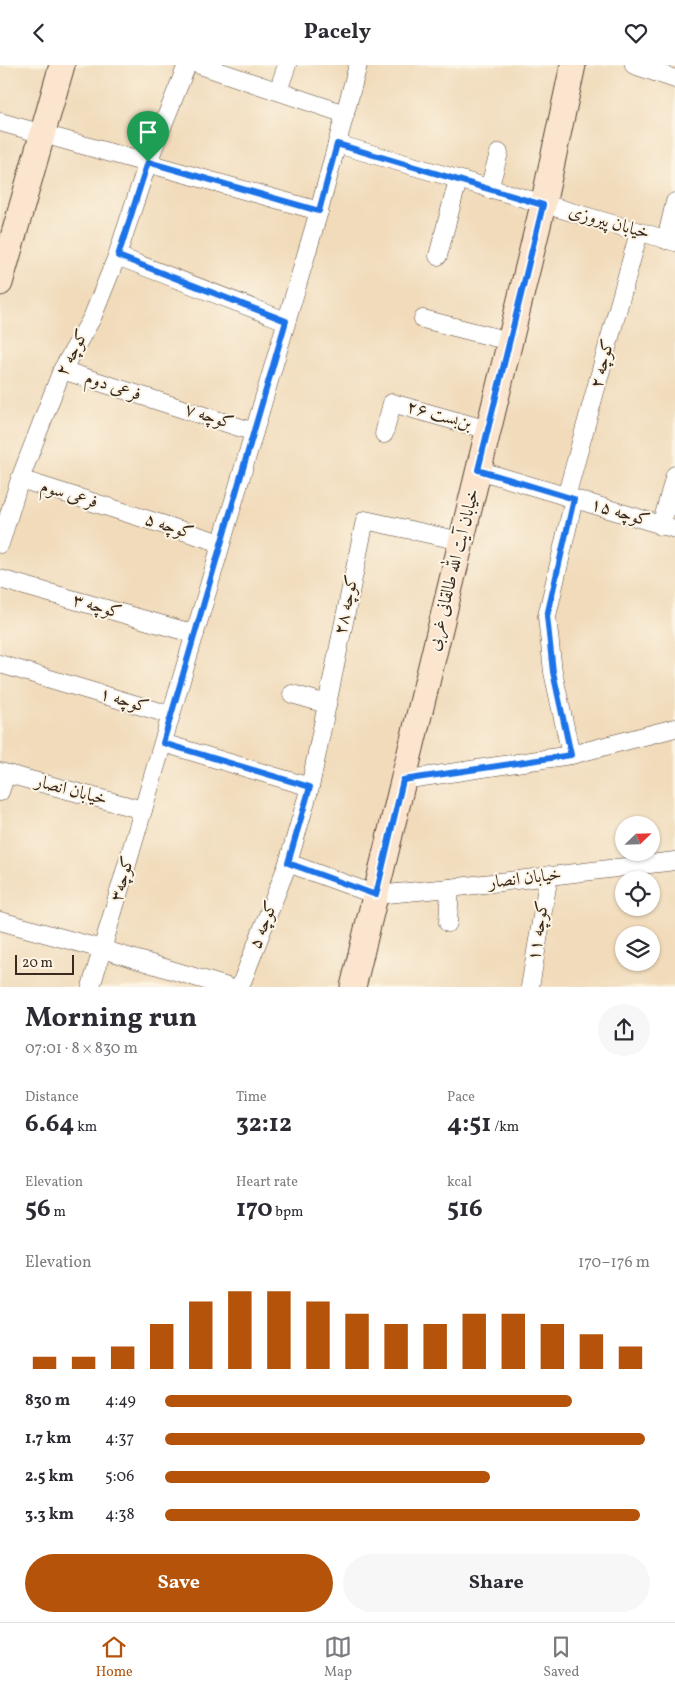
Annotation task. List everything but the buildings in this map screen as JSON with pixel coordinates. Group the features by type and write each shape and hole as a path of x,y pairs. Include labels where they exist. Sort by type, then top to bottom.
{"street":[{"path":"0,283 62,65"},
{"path":"148,162 187,65"},
{"path":"200,65 345,114"},
{"path":"278,91 287,65"},
{"name":"کوچه۳","path":"102,949 319,211 358,65"},
{"name":"خیابان آیت الله طالقانی غربی","path":"354,987 543,205 573,65"},
{"path":"634,65 675,79"},
{"path":"0,121 319,211"},
{"name":"خیابان پیروزی","path":"337,144 670,241"},
{"path":"489,189 499,153"},
{"name":"کوچه ۲","path":"0,544 20,479 62,370 92,318 118,256 148,162"},
{"path":"438,256 458,180"},
{"path":"670,241 675,203"},
{"name":"کوچه ۲","path":"570,498 639,232"},
{"path":"118,256 286,321"},
{"path":"423,319 509,341"},
{"name":"فرعی دوم","path":"62,370 164,403"},
{"name":"کوچه ۷","path":"164,403 254,431"},
{"name":"بن‌بست ۲۶","path":"384,435 392,403 488,430"},
{"name":"کوچه ۱۵","path":"478,470 668,527"},
{"path":"668,527 675,475"},
{"name":"فرعی سوم","path":"20,479 118,510"},
{"path":"570,498 547,616 553,672 571,755"},
{"name":"کوچه ۵","path":"118,510 221,543"},
{"name":"کوچه ۲۸","path":"310,787 365,520 461,541"},
{"name":"کوچه ۳","path":"0,579 195,634"},
{"name":"کوچه ۱","path":"0,664 171,715"},
{"path":"292,694 327,704"},
{"path":"403,780 571,755 675,728"},
{"path":"163,743 310,787"},
{"path":"0,792 3,773"},
{"name":"خیابان انصار","path":"3,773 143,810"},
{"name":"کوچه ۵","path":"240,987 288,863 310,787"},
{"name":"خیابان انصار","path":"376,895 675,861"},
{"path":"288,863 376,895"},
{"name":"کوچه ۱۱","path":"530,987 549,875"},
{"path":"448,923 450,888"},
{"path":"0,921 102,949 227,987"},
{"path":"91,987 102,949"}],"route":[{"path":"337,144 543,205 478,470 574,499 547,616 553,672 571,755 403,780 376,895 288,863 310,787 163,743 286,321 118,256 148,162 319,211 337,144"}]}
